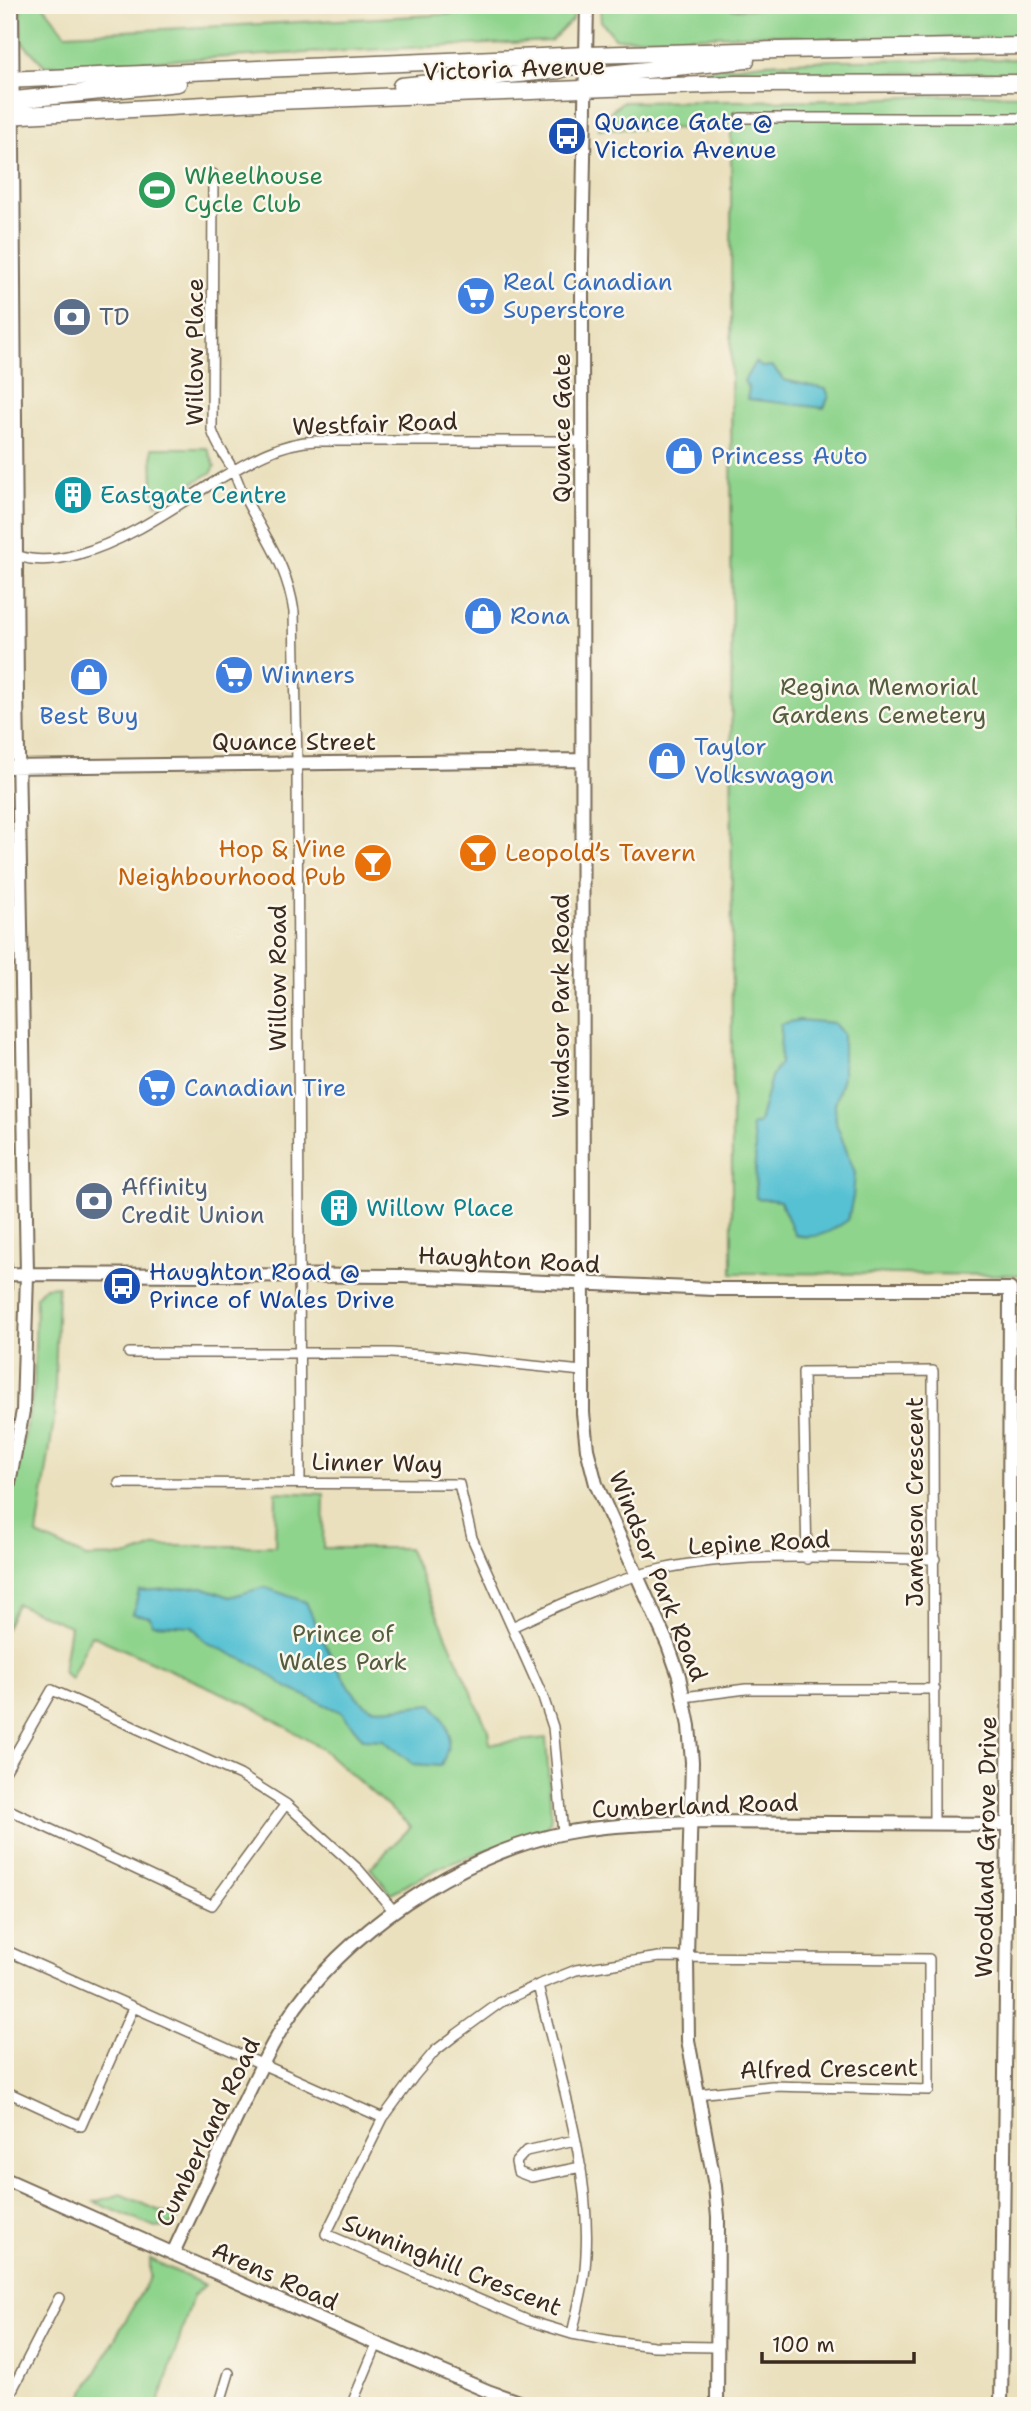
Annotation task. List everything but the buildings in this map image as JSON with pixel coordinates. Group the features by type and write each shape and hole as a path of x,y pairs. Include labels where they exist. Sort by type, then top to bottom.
{"highway":[{"name":"Victoria Avenue","path":"8,97 306,67 586,55 1026,46"},
{"path":"586,89 607,74 828,49"},
{"path":"276,101 558,70 573,66 586,55"},
{"name":"Victoria Avenue","path":"8,97 276,101 760,84 1026,83"}],"street":[{"path":"5,1503 23,1411 27,1274 25,1036 12,767 8,97 12,5"},
{"name":"Quance Gate","path":"582,760 582,260 587,5"},
{"path":"740,118 1026,118"},
{"name":"Willow Place","path":"214,174 212,430 244,498 279,557 290,587 294,612 297,764"},
{"name":"Westfair Road","path":"11,553 29,559 58,558 79,554 117,540 233,470 273,449 303,442 583,441"},
{"name":"Westfair Road","path":"11,567 29,559"},
{"name":"Quance Street","path":"12,767 582,760"},
{"name":"Windsor Park Road","path":"582,760 583,1413 591,1467 605,1507 668,1645 684,1697 691,1753 688,2040 713,2174 718,2217 717,2406"},
{"name":"Willow Road","path":"297,764 300,1276"},
{"path":"5,1265 5,1305"},
{"name":"Haughton Road","path":"5,1274 403,1276 714,1289 1010,1289"},
{"name":"Linner Way","path":"300,1276 300,1483 458,1484 472,1538 543,1697 553,1727 563,1833"},
{"name":"Woodland Grove Drive","path":"1001,2406 1008,1824 1010,1289"},
{"path":"129,1353 419,1355 582,1371"},
{"name":"Jameson Crescent","path":"807,1559 803,1372 933,1371 934,1823"},
{"path":"119,1483 300,1483"},
{"name":"Lepine Road","path":"512,1626 580,1594 637,1575 681,1565 716,1561 935,1559"},
{"path":"5,1772 52,1689 240,1775 286,1804 358,1869 393,1910"},
{"path":"684,1697 746,1689 934,1689"},
{"path":"5,1808 212,1905 286,1804"},
{"name":"Cumberland Road","path":"173,2253 285,2021 351,1946 393,1910 475,1863 563,1833 691,1822 1008,1824"},
{"path":"5,1950 383,2118"},
{"name":"Sunninghill Crescent","path":"687,1958 611,1963 576,1970 501,2002 435,2052 383,2118 326,2234 529,2321 572,2334 654,2346 716,2347"},
{"name":"Alfred Crescent","path":"687,1958 929,1959 929,2090 772,2086 697,2094"},
{"path":"537,1985 581,2167 585,2205 586,2253 583,2287 572,2334"},
{"path":"5,2091 81,2126 133,2008"},
{"path":"575,2140 526,2151 516,2162 517,2172 531,2177 581,2167"},
{"name":"Arens Road","path":"5,2179 377,2344 530,2406"},
{"path":"7,2406 9,2396 59,2298"},
{"path":"351,2406 377,2344"},
{"path":"219,2406 229,2373"}],"green space":[{"path":"21,5 43,5 66,34 574,8 573,19 551,41 45,66 21,41"},
{"path":"600,5 725,5 731,9 1026,8 1026,38 814,38 773,34 616,39 601,21"},
{"path":"1026,59 1026,73 784,73 689,76 688,72 765,63 838,60"},
{"name":"Regina Memorial Gardens Cemetery","path":"966,94 1026,95 1026,1275 732,1273 731,128 599,129 604,117 622,102 848,100"},
{"path":"152,448 207,448 215,466 212,472 156,504"},
{"name":"Prince of Wales Park","path":"58,1286 54,1420 37,1535 86,1557 130,1556 157,1546 275,1546 276,1492 324,1494 323,1548 408,1548 488,1730 490,1744 546,1738 551,1813 550,1822 545,1829 441,1867 391,1893 370,1868 411,1827 321,1748 247,1704 91,1635 71,1679 63,1672 70,1626 17,1604 5,1630 5,1531 34,1388 36,1297 45,1287"},
{"path":"121,2194 178,2219 167,2227 155,2228 95,2202"},
{"path":"150,2259 205,2285 193,2296 158,2406 77,2406 150,2277"}],"water":[{"path":"755,362 762,367 772,366 784,380 826,389 829,396 824,408 747,399 749,389 744,381"},
{"path":"799,1020 834,1023 843,1034 843,1077 835,1104 836,1123 855,1173 848,1220 817,1236 795,1235 780,1201 756,1198 755,1146 751,1126 759,1123 771,1077 780,1063 781,1024"},
{"path":"202,1587 230,1597 264,1587 306,1602 343,1677 363,1702 377,1709 433,1704 444,1720 449,1734 448,1748 441,1766 413,1764 383,1740 363,1739 341,1712 288,1688 259,1667 206,1642 192,1626 152,1624 150,1617 133,1614 139,1591"}],"place":[{"name":"Quance Gate @ Victoria Avenue","path":"567,136"},
{"name":"Wheelhouse Cycle Club","path":"157,190"},
{"name":"Real Canadian Superstore","path":"476,296"},
{"name":"TD","path":"72,317"},
{"name":"Princess Auto","path":"684,456"},
{"name":"Eastgate Centre","path":"73,495"},
{"name":"Rona","path":"483,616"},
{"name":"Winners","path":"234,675"},
{"name":"Best Buy","path":"89,677"},
{"name":"Taylor Volkswagon","path":"667,761"},
{"name":"Leopold’s Tavern","path":"478,853"},
{"name":"Hop & Vine Neighbourhood Pub","path":"373,863"},
{"name":"Canadian Tire","path":"157,1088"},
{"name":"Affinity Credit Union","path":"94,1201"},
{"name":"Willow Place","path":"339,1208"},
{"name":"Haughton Road @ Prince of Wales Drive","path":"122,1286"}]}
